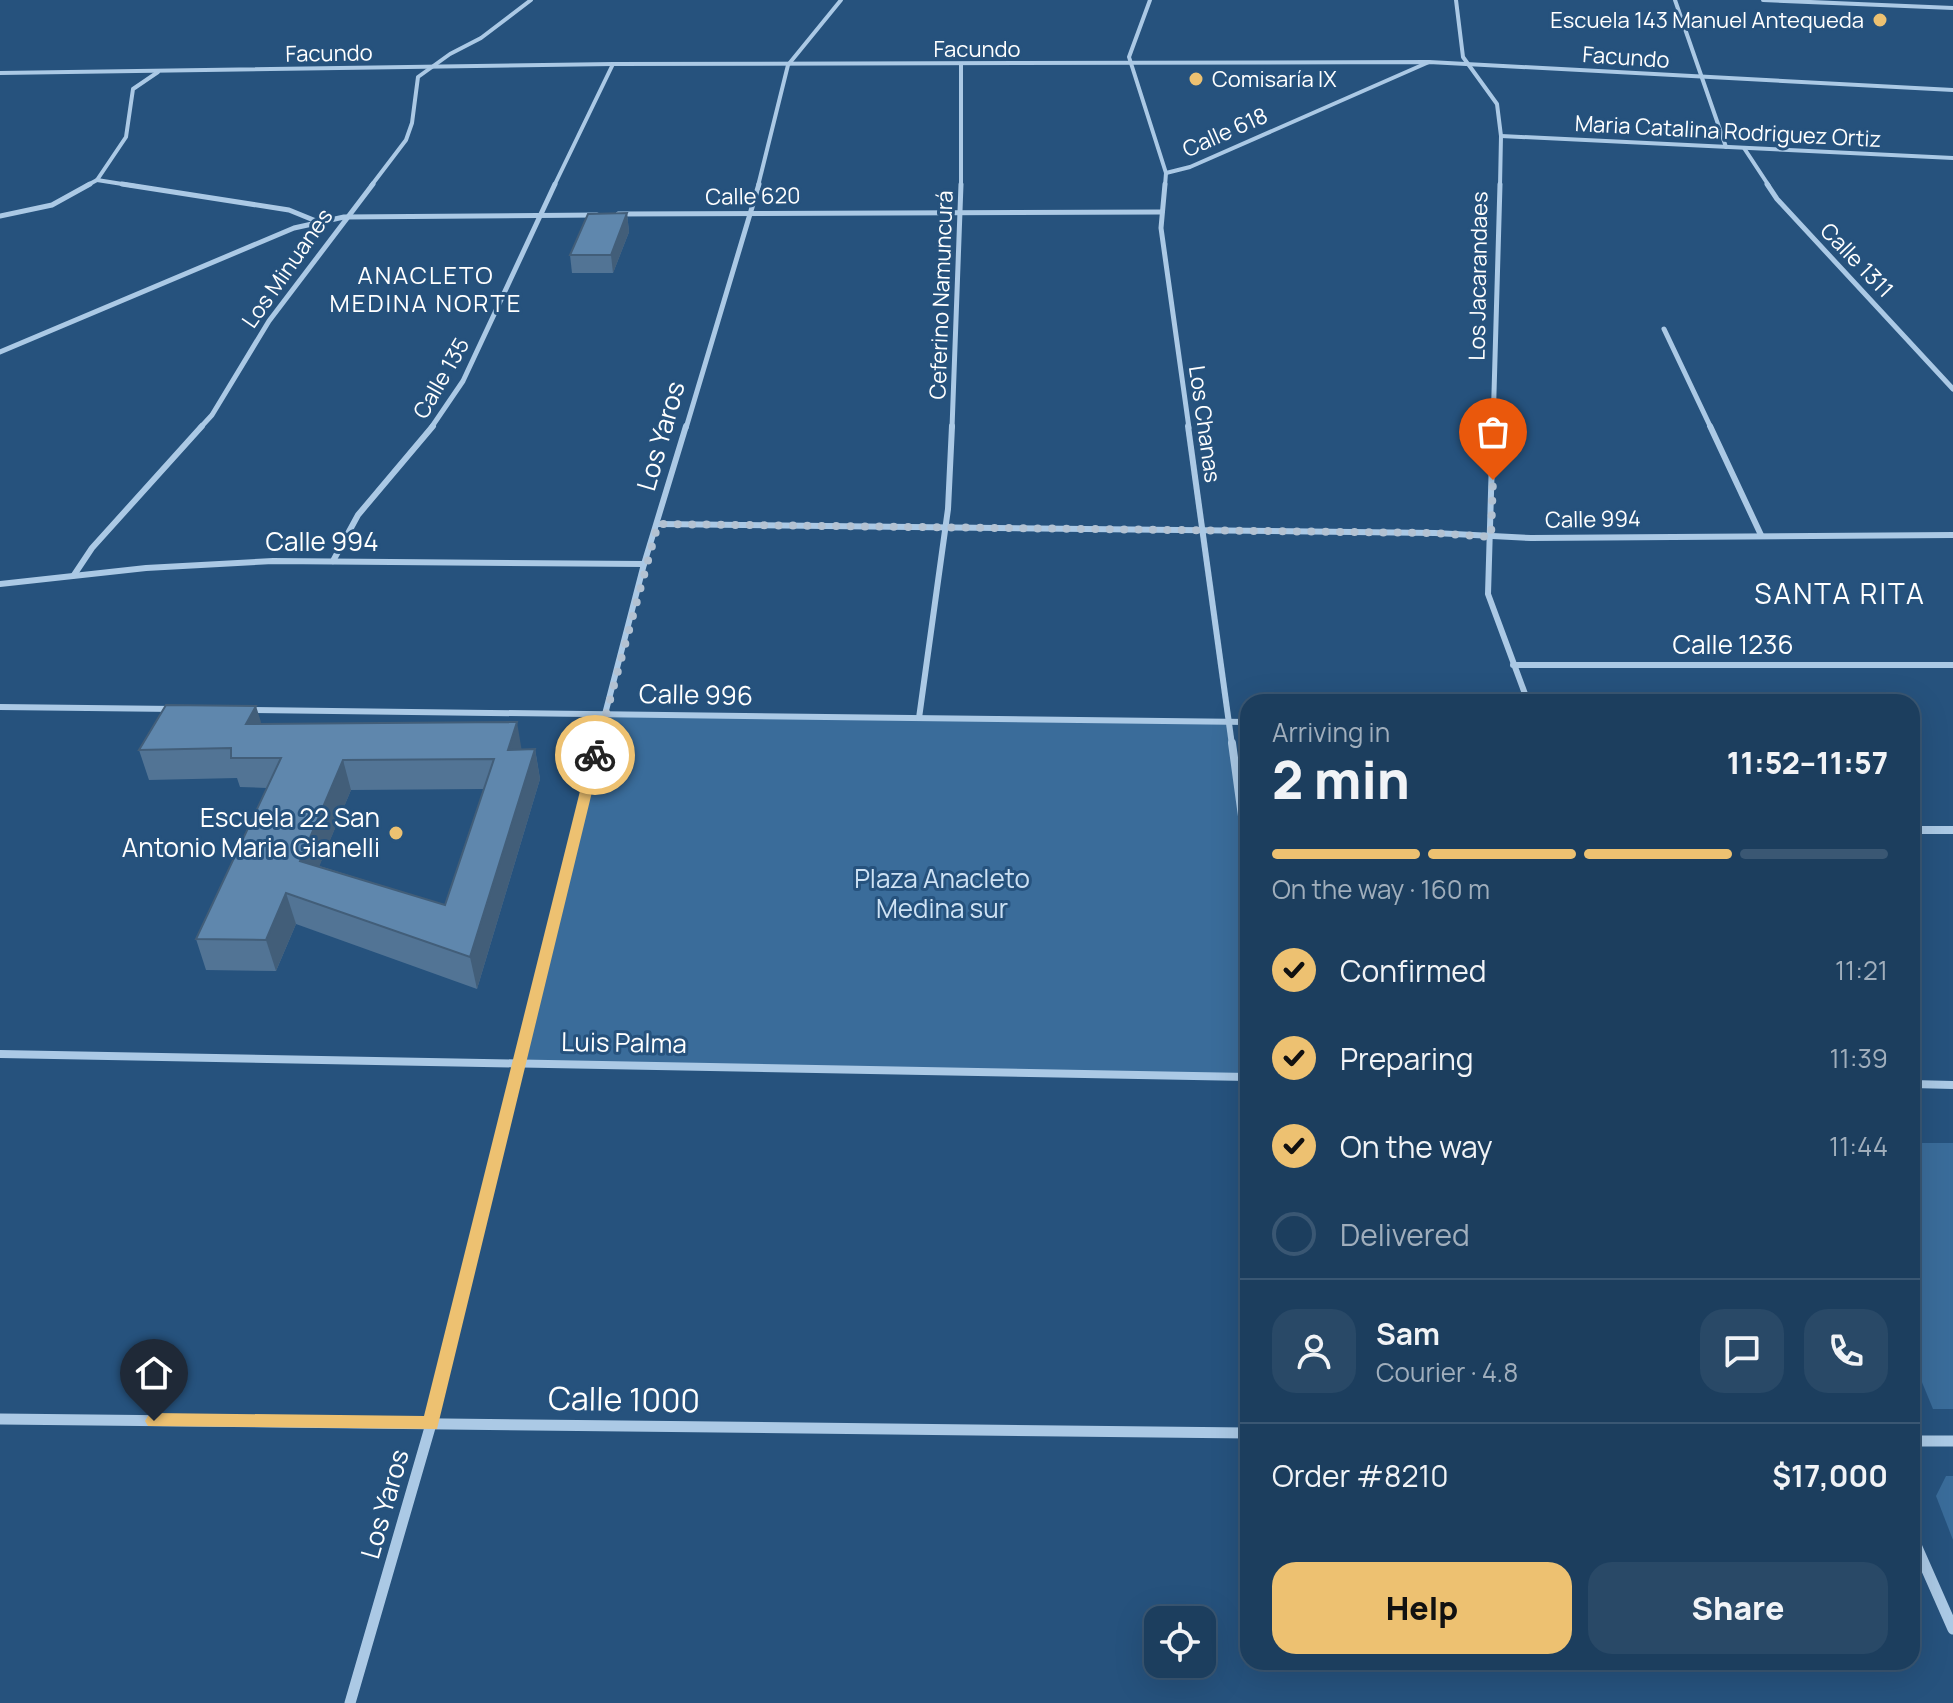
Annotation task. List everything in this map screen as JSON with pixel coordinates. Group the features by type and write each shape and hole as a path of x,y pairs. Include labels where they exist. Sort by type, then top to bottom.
{"street":[{"path":"430,67 481,38 531,0"},
{"path":"788,65 841,0"},
{"path":"1131,63 1130,52 1150,0"},
{"name":"Los Jacarandaes","path":"1456,0 1465,63 1497,104 1501,136 1488,594 1525,694"},
{"path":"1675,0 1726,147"},
{"path":"1763,0 1953,8"},
{"name":"Facundo","path":"0,73 613,64 1429,62 1953,90"},
{"name":"Calle 618","path":"1166,173 1190,167 1429,62"},
{"name":"Los Chanas","path":"1131,63 1166,173 1161,228 1240,802"},
{"name":"Calle 135","path":"333,561 358,515 424,439 463,381 613,64"},
{"name":"Los Yaros","path":"350,1703 431,1424 604,715 644,564 752,212 788,65"},
{"name":"Ceferino Namuncurá","path":"919,718 947,526 961,211 961,65"},
{"name":"Los Minuanes","path":"74,575 92,548 212,415 269,321 410,133 418,77 430,67"},
{"path":"0,216 52,205 97,180 126,137 133,89 159,71"},
{"name":"Maria Catalina Rodriguez Ortiz","path":"1501,136 1953,158"},
{"name":"Calle 1311","path":"1744,148 1777,199 1953,389"},
{"path":"97,180 289,210 316,221"},
{"name":"Calle 620","path":"615,214 1162,212"},
{"path":"0,352 170,278 316,221 344,217 600,215"},
{"path":"1664,329 1761,535"},
{"name":"Calle 994","path":"658,524 1435,533 1491,537 1953,535"},
{"name":"Calle 994","path":"0,584 215,563 644,564"},
{"name":"Calle 1236","path":"1513,665 1953,665"},
{"path":"0,707 191,709"},
{"name":"Calle 996","path":"239,710 1240,722"},
{"path":"1920,830 1953,830"},
{"name":"Luis Palma","path":"0,1054 1240,1077"},
{"path":"1920,1084 1953,1085"},
{"name":"Calle 1000","path":"0,1419 1240,1433"},
{"path":"1920,1441 1953,1441"},
{"path":"1920,1554 1953,1629"}],"green space":[{"name":"Plaza Anacleto Medina sur","path":"604,715 1229,722 1240,802 1240,1077 520,1062"},
{"path":"1920,1143 1953,1143 1953,1409 1933,1409 1920,1377"},
{"path":"1946,1476 1953,1476 1953,1540 1936,1496"}],"building":[{"path":"627,213 611,255 570,255 588,214"},
{"path":"166,705 256,706 246,724 517,722 508,750 535,749 470,957 286,893 266,940 196,939 281,758 231,758 231,748 139,750","holes":["494,759 445,905 300,861 343,760"]}],"way so far":[{"path":"595,755 644,564 658,524 1435,533 1491,537 1493,480"}],"place":[{"name":"Escuela 143 Manuel Antequeda","path":"1880,20"},
{"name":"Comisaría IX","path":"1196,79"},
{"name":"Escuela 22 San Antonio Maria Gianelli","path":"396,833"}],"district":[{"name":"ANACLETO MEDINA NORTE","path":"426,290"},
{"name":"SANTA RITA","path":"1840,594"}],"route":[{"path":"154,1421 431,1424 595,755"}]}
